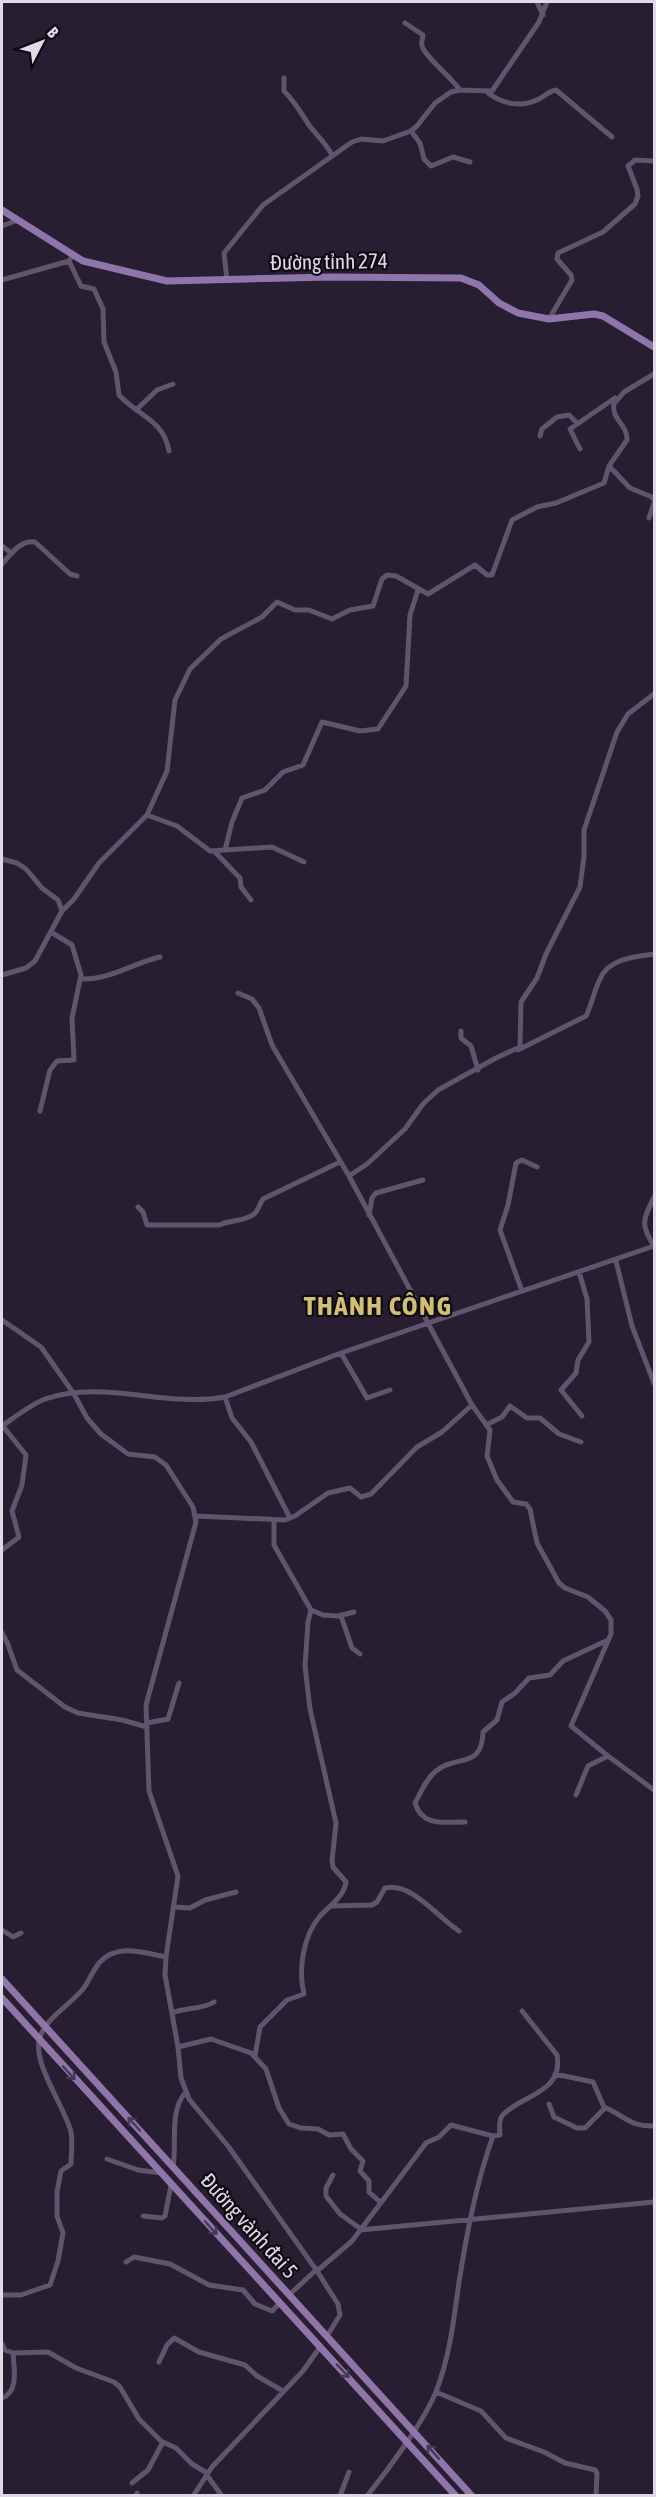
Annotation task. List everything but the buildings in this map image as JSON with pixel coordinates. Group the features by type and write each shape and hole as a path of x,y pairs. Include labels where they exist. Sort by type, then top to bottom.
{"main road":[{"name":"Đường tỉnh 274","path":"2,210 71,258 167,281 330,277 461,278 479,285 508,309 549,319 594,314 603,316 654,347"},
{"name":"Đường vành đai 5","path":"2,1979 414,2429 472,2496"},
{"path":"2,1998 161,2173"},
{"name":"Đường vành đai 5","path":"161,2173 456,2496"}],"street":[{"path":"537,2 543,15"},
{"path":"488,93 495,89 543,15 547,2"},
{"path":"405,23 423,35 424,51 447,73 460,90"},
{"path":"284,78 284,91 297,104 309,125 327,144 332,155"},
{"path":"227,280 224,253 250,218 270,200 332,155 357,140 383,141 411,131 443,96 460,90 488,93 504,103 515,104 536,100 556,90 612,137"},
{"path":"411,131 420,143 424,159 431,166 453,157 470,162"},
{"path":"549,319 572,278 557,260 558,254 603,232 635,204 638,196 637,189 628,166 635,160 654,161"},
{"path":"2,226 18,220"},
{"path":"2,280 71,258 81,286 94,289 103,309 104,342 116,372 117,391 121,398 158,427 166,438 169,451"},
{"path":"580,449 570,432 571,427 654,374"},
{"path":"136,410 157,390 173,384"},
{"path":"2,975 26,968 35,962 62,911 74,899 99,863 147,815 166,771 173,713 179,688 190,669 221,639 262,616 277,602 295,610 309,610 332,619 350,610 373,606 382,579 387,575 396,576 418,590 432,594 452,578 475,566 487,575 492,575 512,520 537,507 556,503 600,485 606,479 609,466 627,440 626,431 613,410 614,404 624,392"},
{"path":"540,436 542,429 560,416 569,415 577,423"},
{"path":"609,466 630,488 654,502 649,518"},
{"path":"2,564 10,552 30,542 35,542 70,574 76,576"},
{"path":"2,546 10,552"},
{"path":"225,850 232,822 242,798 265,790 283,772 303,765 322,722 367,730 378,729 385,721 406,686 410,615 418,590"},
{"path":"518,1050 521,1041 521,1002 537,978 546,954 580,887 584,856 584,830 617,732 628,714 654,694"},
{"path":"147,815 177,826 205,849 214,851 272,847 304,862"},
{"path":"214,851 240,878 241,887 251,900"},
{"path":"2,859 17,863 26,869 42,888 58,900 62,911"},
{"path":"40,1112 51,1067 57,1061 74,1060 72,1018 81,979 72,945 51,932"},
{"path":"348,1176 367,1164 405,1129 433,1094 500,1056 518,1050 586,1016 600,977 609,967 622,960 654,954"},
{"path":"81,979 110,976 138,963 160,957"},
{"path":"238,993 256,1003 272,1045 348,1176 472,1405 491,1433 486,1454 497,1480 515,1503 526,1504 530,1509 537,1543 562,1586 585,1596 608,1616 612,1625 608,1640 571,1723 573,1728 654,1790"},
{"path":"461,1031 461,1038 469,1043 478,1070"},
{"path":"522,1291 500,1230 516,1163 522,1160 537,1167"},
{"path":"138,1207 143,1212 147,1225 219,1225 227,1221 250,1217 258,1210 263,1199 340,1162"},
{"path":"369,1217 372,1198 376,1193 423,1180"},
{"path":"2,1550 19,1537 12,1511 22,1485 27,1459 2,1425 44,1400 94,1391 176,1399 205,1400 225,1397 341,1353 616,1261 654,1246 645,1233 644,1221 654,1197"},
{"path":"616,1261 632,1326 654,1383"},
{"path":"579,1272 586,1299 589,1342 578,1360 576,1373 561,1389 582,1416"},
{"path":"2,1320 41,1347 93,1426 122,1451 133,1455 155,1457 163,1462 193,1507 196,1516 147,1699 151,1797 178,1876 166,1957 166,1983 178,2047 181,2078 185,2093 223,2140 316,2271 340,2310 339,2319 327,2336"},
{"path":"341,1353 367,1398 390,1390"},
{"path":"225,1397 232,1418 251,1443 290,1518"},
{"path":"196,1516 274,1521 290,1518 334,1491 350,1488 361,1497 371,1494 417,1447 442,1432 472,1405"},
{"path":"486,1425 502,1417 510,1406 527,1418 540,1418 559,1434 581,1442"},
{"path":"255,2056 260,2027 287,2000 304,1994 301,1976 306,1945 318,1919 343,1891 346,1882 333,1867 336,1823 310,1705 305,1660 311,1610 277,1550 273,1539 274,1521"},
{"path":"311,1610 323,1615 341,1616 354,1612"},
{"path":"341,1616 351,1648 360,1654"},
{"path":"2,1633 8,1642 17,1670 65,1707 78,1713 147,1725 168,1719 179,1683"},
{"path":"465,1822 433,1822 418,1813 415,1803 434,1772 477,1754 482,1745 483,1732 497,1720 501,1702 515,1693 527,1680 549,1675 563,1661 608,1640"},
{"path":"576,1795 588,1766 608,1756"},
{"path":"331,1906 372,1905 377,1902 385,1888 398,1888 417,1896 436,1915 459,1931"},
{"path":"174,1907 190,1908 205,1899 236,1892"},
{"path":"2,1930 11,1937 21,1933"},
{"path":"2,2295 21,2295 51,2284 58,2261 63,2230 57,2216 57,2192 62,2171 71,2164 71,2133 45,2074 39,2040 46,2027 83,1988 100,1962 108,1956 123,1950 166,1957"},
{"path":"172,2013 185,2008 206,2007 214,2001"},
{"path":"289,2295 341,2252 361,2230 424,2145 439,2137 451,2125 493,2136 500,2135 500,2121 504,2114 546,2088 555,2074 557,2055 522,2011"},
{"path":"178,2047 212,2039 255,2056 266,2069 285,2120 294,2127 318,2129 329,2135 343,2134 353,2151 363,2161 360,2171 369,2181 369,2192 380,2202"},
{"path":"555,2074 592,2082 605,2108 618,2113 636,2126 654,2126"},
{"path":"173,2167 176,2121 180,2100 185,2093"},
{"path":"549,2104 554,2117 577,2128 585,2128 605,2108"},
{"path":"367,2496 414,2429 436,2392 448,2353 469,2221 479,2177 493,2136"},
{"path":"107,2159 138,2170 161,2173"},
{"path":"333,2175 326,2188 326,2196 340,2214 361,2230 654,2202"},
{"path":"143,2216 162,2218 165,2216 171,2184"},
{"path":"126,2262 135,2257 170,2264 209,2285 243,2290 259,2307 272,2311 280,2303"},
{"path":"159,2362 167,2345 174,2338 199,2352 240,2362 284,2391"},
{"path":"2,2344 5,2349 13,2353 48,2352 76,2368 114,2382 140,2419 162,2442 176,2448 189,2462 207,2474 222,2496"},
{"path":"193,2496 207,2474 303,2371 320,2347"},
{"path":"2,2398 6,2397 13,2388 13,2353"},
{"path":"436,2392 481,2411 506,2438 544,2452 565,2463 595,2470 597,2472 597,2496"},
{"path":"132,2483 148,2470 162,2442"},
{"path":"340,2496 349,2472"}],"district":[{"name":"THÀNH CÔNG","path":"378,1306"}]}
